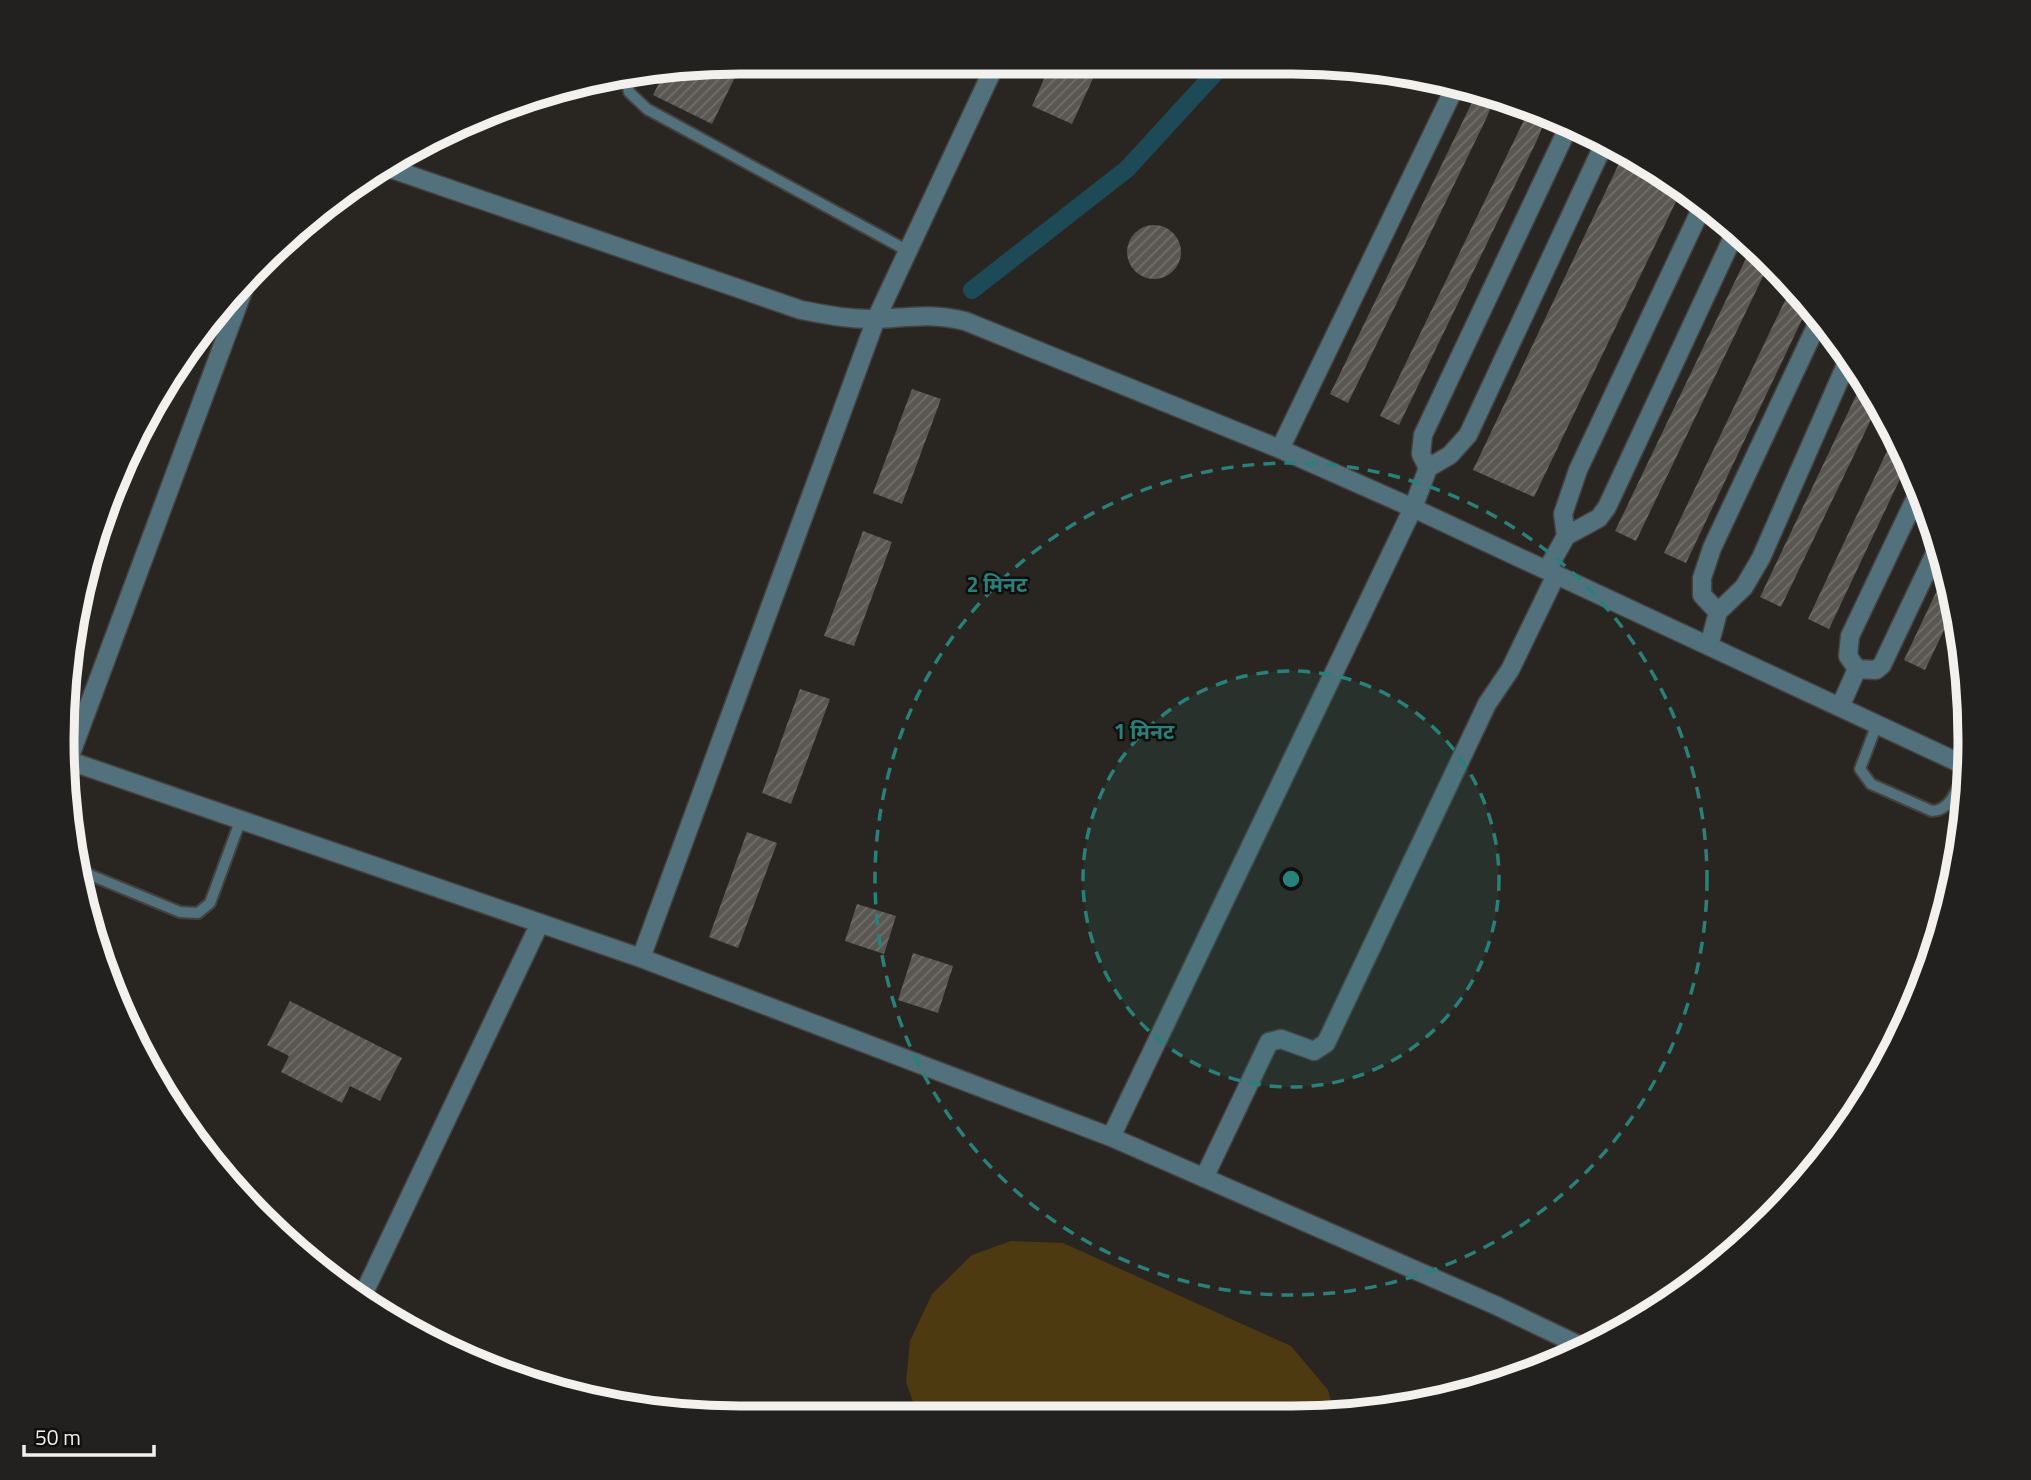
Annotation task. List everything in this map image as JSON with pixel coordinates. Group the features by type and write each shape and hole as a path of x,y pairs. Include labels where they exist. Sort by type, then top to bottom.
{"street":[{"path":"641,958 876,319 991,74"},
{"path":"1280,449 1452,93"},
{"path":"1428,468 1421,454 1423,435 1566,133"},
{"path":"1111,1138 1413,508 1428,468 1450,455 1468,435 1600,150"},
{"path":"395,170 801,310 835,317 876,319 938,314 965,321 1280,449 1413,508 1957,763"},
{"path":"1204,1178 1269,1042 1281,1039 1314,1051 1326,1043 1486,704 1510,670 1566,536 1563,514 1574,478 1699,213"},
{"path":"1566,536 1599,518 1606,507 1731,240"},
{"path":"74,745 240,300"},
{"path":"1718,612 1702,595 1702,578 1712,548 1815,328"},
{"path":"1709,646 1718,612 1744,587 1761,558 1844,369"},
{"path":"1857,669 1848,656 1850,636 1913,503"},
{"path":"1857,669 1877,670 1882,665 1932,559"},
{"path":"1840,707 1857,669"},
{"path":"75,763 641,958 1111,1138 1494,1305 1574,1343"},
{"path":"365,1291 540,923"}],"lane":[{"path":"627,83 629,92 647,109 908,251"},
{"path":"1877,724 1860,769 1871,784 1932,811 1949,805 1955,791"},
{"path":"87,874 180,912 198,913 209,903 241,819"}],"shaded area":[{"path":"1011,1241 1063,1243 1291,1346 1328,1390 1332,1405 914,1406 906,1382 910,1341 932,1294 972,1255"}],"building":[{"path":"737,74 712,124 653,95 661,78"},
{"path":"1046,74 1095,74 1072,124 1032,106"},
{"path":"1474,99 1492,105 1348,403 1330,394"},
{"path":"1526,117 1544,123 1399,425 1380,416"},
{"path":"1620,161 1678,198 1534,497 1473,470"},
{"path":"1154,225 1173,233 1181,252 1173,271 1154,279 1135,271 1127,252 1135,233"},
{"path":"1747,255 1765,272 1636,541 1615,531"},
{"path":"1787,296 1804,315 1686,563 1664,553"},
{"path":"912,389 941,399 902,504 873,493"},
{"path":"1858,391 1873,416 1781,607 1760,597"},
{"path":"1887,451 1893,454 1902,474 1829,629 1808,619"},
{"path":"863,531 892,542 854,646 824,636"},
{"path":"1939,585 1947,623 1925,670 1904,660"},
{"path":"800,689 830,699 791,804 762,793"},
{"path":"747,832 777,843 738,948 709,937"},
{"path":"857,904 896,916 884,954 845,941"},
{"path":"913,953 953,966 938,1013 898,1000"},
{"path":"290,1001 402,1058 380,1101 350,1086 342,1103 281,1072 289,1056 267,1045"}],"waterway":[{"path":"972,290 1127,169 1214,74"}]}
